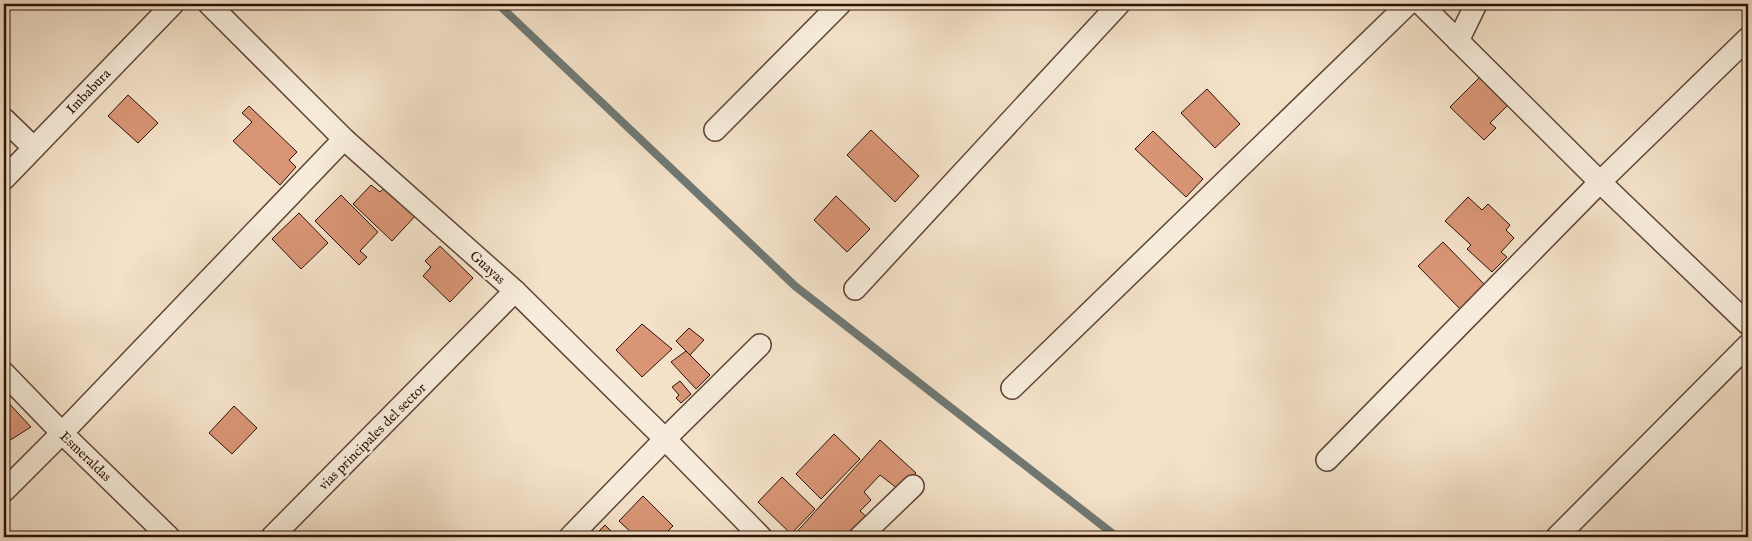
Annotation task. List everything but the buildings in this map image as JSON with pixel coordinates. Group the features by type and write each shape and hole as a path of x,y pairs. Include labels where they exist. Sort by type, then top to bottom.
{"street":[{"name":"Imbabura","path":"4,179 173,4"},
{"name":"Guayas","path":"209,4 344,139 515,291 761,537"},
{"path":"715,130 840,4"},
{"path":"855,289 1118,4"},
{"path":"1012,388 1408,4"},
{"path":"1421,4 1600,182 1748,324"},
{"path":"1458,41 1476,4"},
{"path":"1327,460 1600,182 1748,38"},
{"path":"4,119 34,148"},
{"path":"4,491 344,139"},
{"name":"vias principales del sector","path":"272,537 515,291"},
{"path":"570,537 760,345"},
{"path":"1557,537 1748,345"},
{"name":"Esmeraldas","path":"9,378 62,433 169,537"},
{"path":"860,537 913,486"}],"waterway":[{"path":"498,4 795,286 1117,537"}]}
